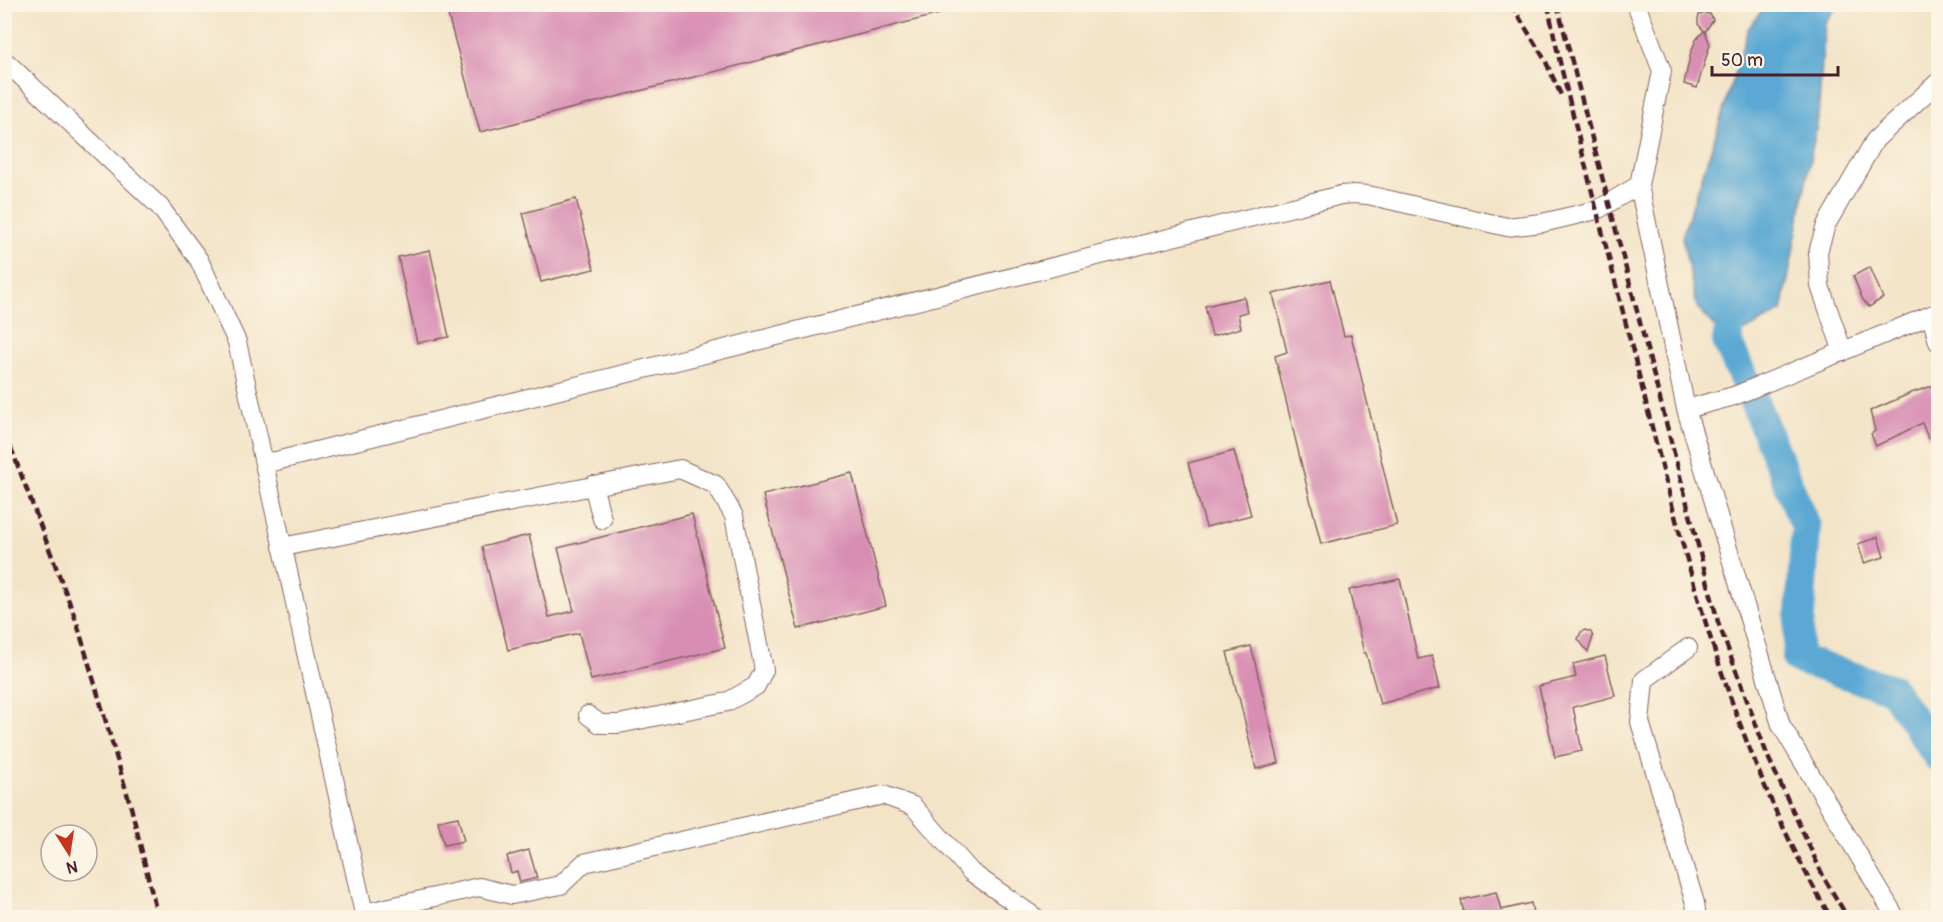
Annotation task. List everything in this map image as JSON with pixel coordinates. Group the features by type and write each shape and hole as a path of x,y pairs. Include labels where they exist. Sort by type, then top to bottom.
{"street":[{"path":"1636,4 1662,71 1639,185 1686,409 1782,725 1896,918"},
{"path":"4,60 160,207 199,260 237,342 364,915 479,887 512,895 561,885 585,863 883,795 913,806 971,872 1036,918"},
{"path":"1843,352 1820,286 1818,252 1826,225 1875,140 1938,82"},
{"path":"264,464 1341,195 1368,195 1507,227 1542,223 1597,210 1639,185"},
{"path":"1686,409 1755,388 1935,314 1938,342"},
{"path":"282,547 680,469 716,485 734,516 764,670 756,686 727,702 619,724 600,724 588,715"},
{"path":"593,485 602,519"},
{"path":"1688,648 1644,680 1640,722 1695,903 1697,918"}],"water":[{"path":"1766,5 1838,5 1825,22 1818,118 1782,311 1727,341 1697,307 1682,237 1748,29"}],"building":[{"path":"445,4 959,4 959,9 480,132"},
{"path":"1710,14 1713,20 1705,32 1710,44 1697,88 1684,84 1691,52 1696,40 1704,31 1698,24 1699,15"},
{"path":"576,199 594,269 541,282 523,213"},
{"path":"430,250 449,337 417,343 398,257"},
{"path":"1870,267 1883,298 1869,307 1863,300 1853,276"},
{"path":"1330,280 1344,336 1351,335 1397,525 1321,544 1275,356 1287,352 1273,294"},
{"path":"1244,297 1247,312 1238,314 1241,328 1212,336 1205,306"},
{"path":"1932,386 1938,407 1938,435 1928,438 1922,423 1876,446 1871,434 1875,431 1870,411"},
{"path":"1234,451 1251,515 1206,527 1188,463"},
{"path":"852,473 886,606 798,629 763,495"},
{"path":"692,514 725,648 591,680 579,633 508,650 482,547 529,535 549,617 574,611 558,548"},
{"path":"1878,537 1884,557 1864,563 1858,544"},
{"path":"1400,579 1418,659 1432,656 1440,688 1380,704 1366,653 1364,653 1349,590"},
{"path":"1585,630 1591,632 1593,637 1588,652 1578,639 1581,632"},
{"path":"1251,646 1279,763 1256,769 1227,652"},
{"path":"1605,656 1615,696 1573,707 1582,751 1555,757 1539,686 1576,677 1573,664"},
{"path":"458,817 464,841 444,845 438,821"},
{"path":"529,850 537,878 520,882 517,871 511,873 507,856"},
{"path":"1496,892 1501,910 1531,903 1534,918 1465,918 1461,900"}],"waterway":[{"path":"1735,301 1727,341 1806,527 1797,659 1892,689 1938,757"}],"railway":[{"path":"1511,4 1545,60 1562,97"},
{"path":"1548,4 1557,51 1665,479 1708,630 1761,777 1794,849 1831,918"},
{"path":"1557,4 1718,622 1768,757 1824,878 1848,918"},
{"path":"4,435 13,453 76,620 131,807 158,918"}]}
